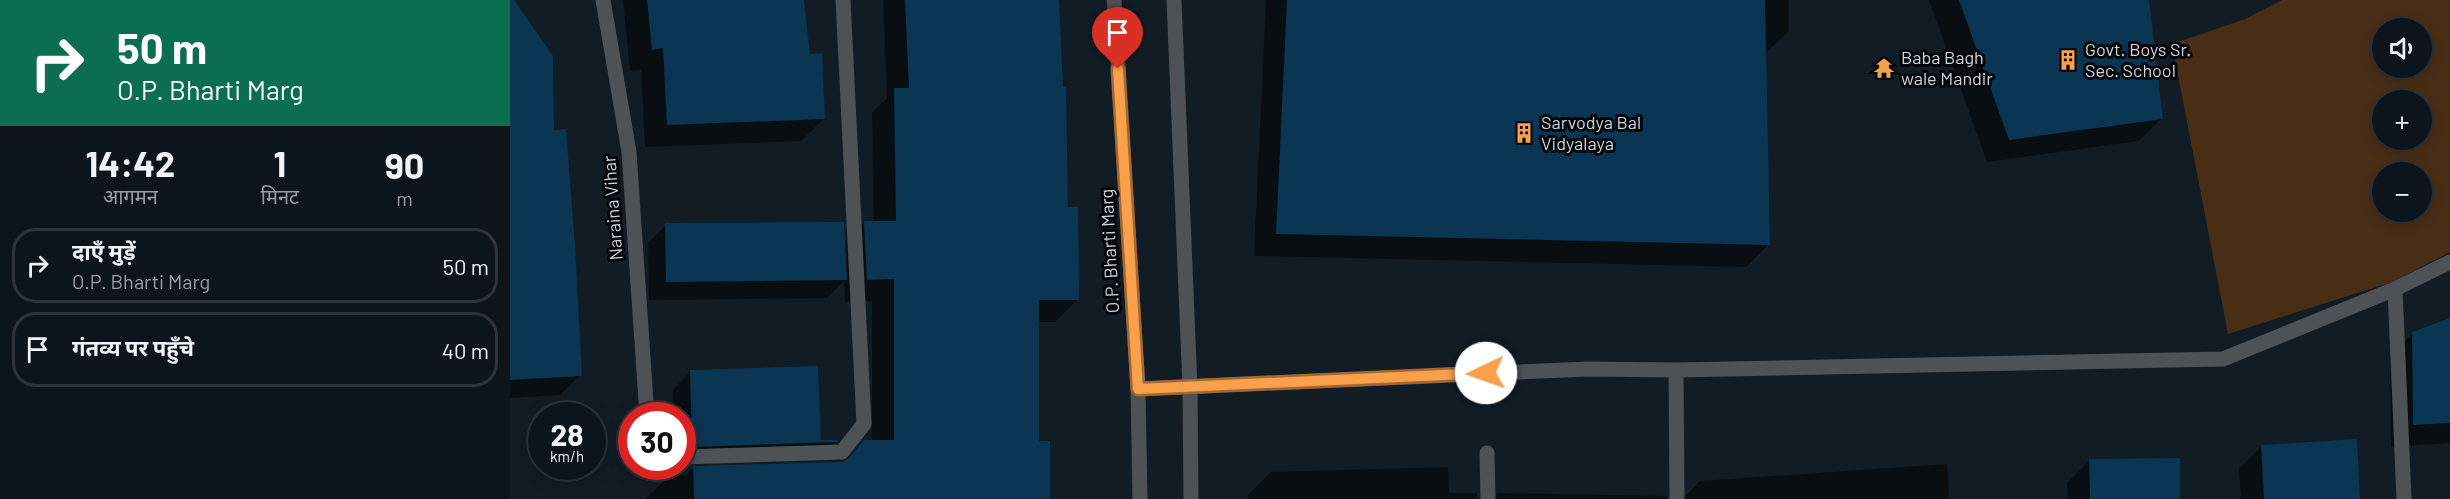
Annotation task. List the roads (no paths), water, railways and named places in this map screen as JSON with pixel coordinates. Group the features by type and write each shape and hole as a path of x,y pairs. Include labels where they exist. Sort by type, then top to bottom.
{"street":[{"name":"Naraina Vihar","path":"603,0 629,152 646,402"},
{"path":"696,457 842,452 864,424 843,0"},
{"name":"O.P. Bharti Marg","path":"1114,0 1138,389 1140,499"},
{"path":"1174,0 1190,387 1191,499"},
{"path":"1138,389 1588,369 1676,370 2223,359 2395,289 2450,262"},
{"path":"2395,289 2404,499"},
{"path":"1676,370 1677,499"},
{"path":"1487,453 1488,499"}],"place":[{"name":"Govt. Boys Sr. Sec. School","path":"2068,60"},
{"name":"Baba Bagh wale Mandir","path":"1884,68"},
{"name":"Sarvodya Bal Vidyalaya","path":"1524,133"}]}
